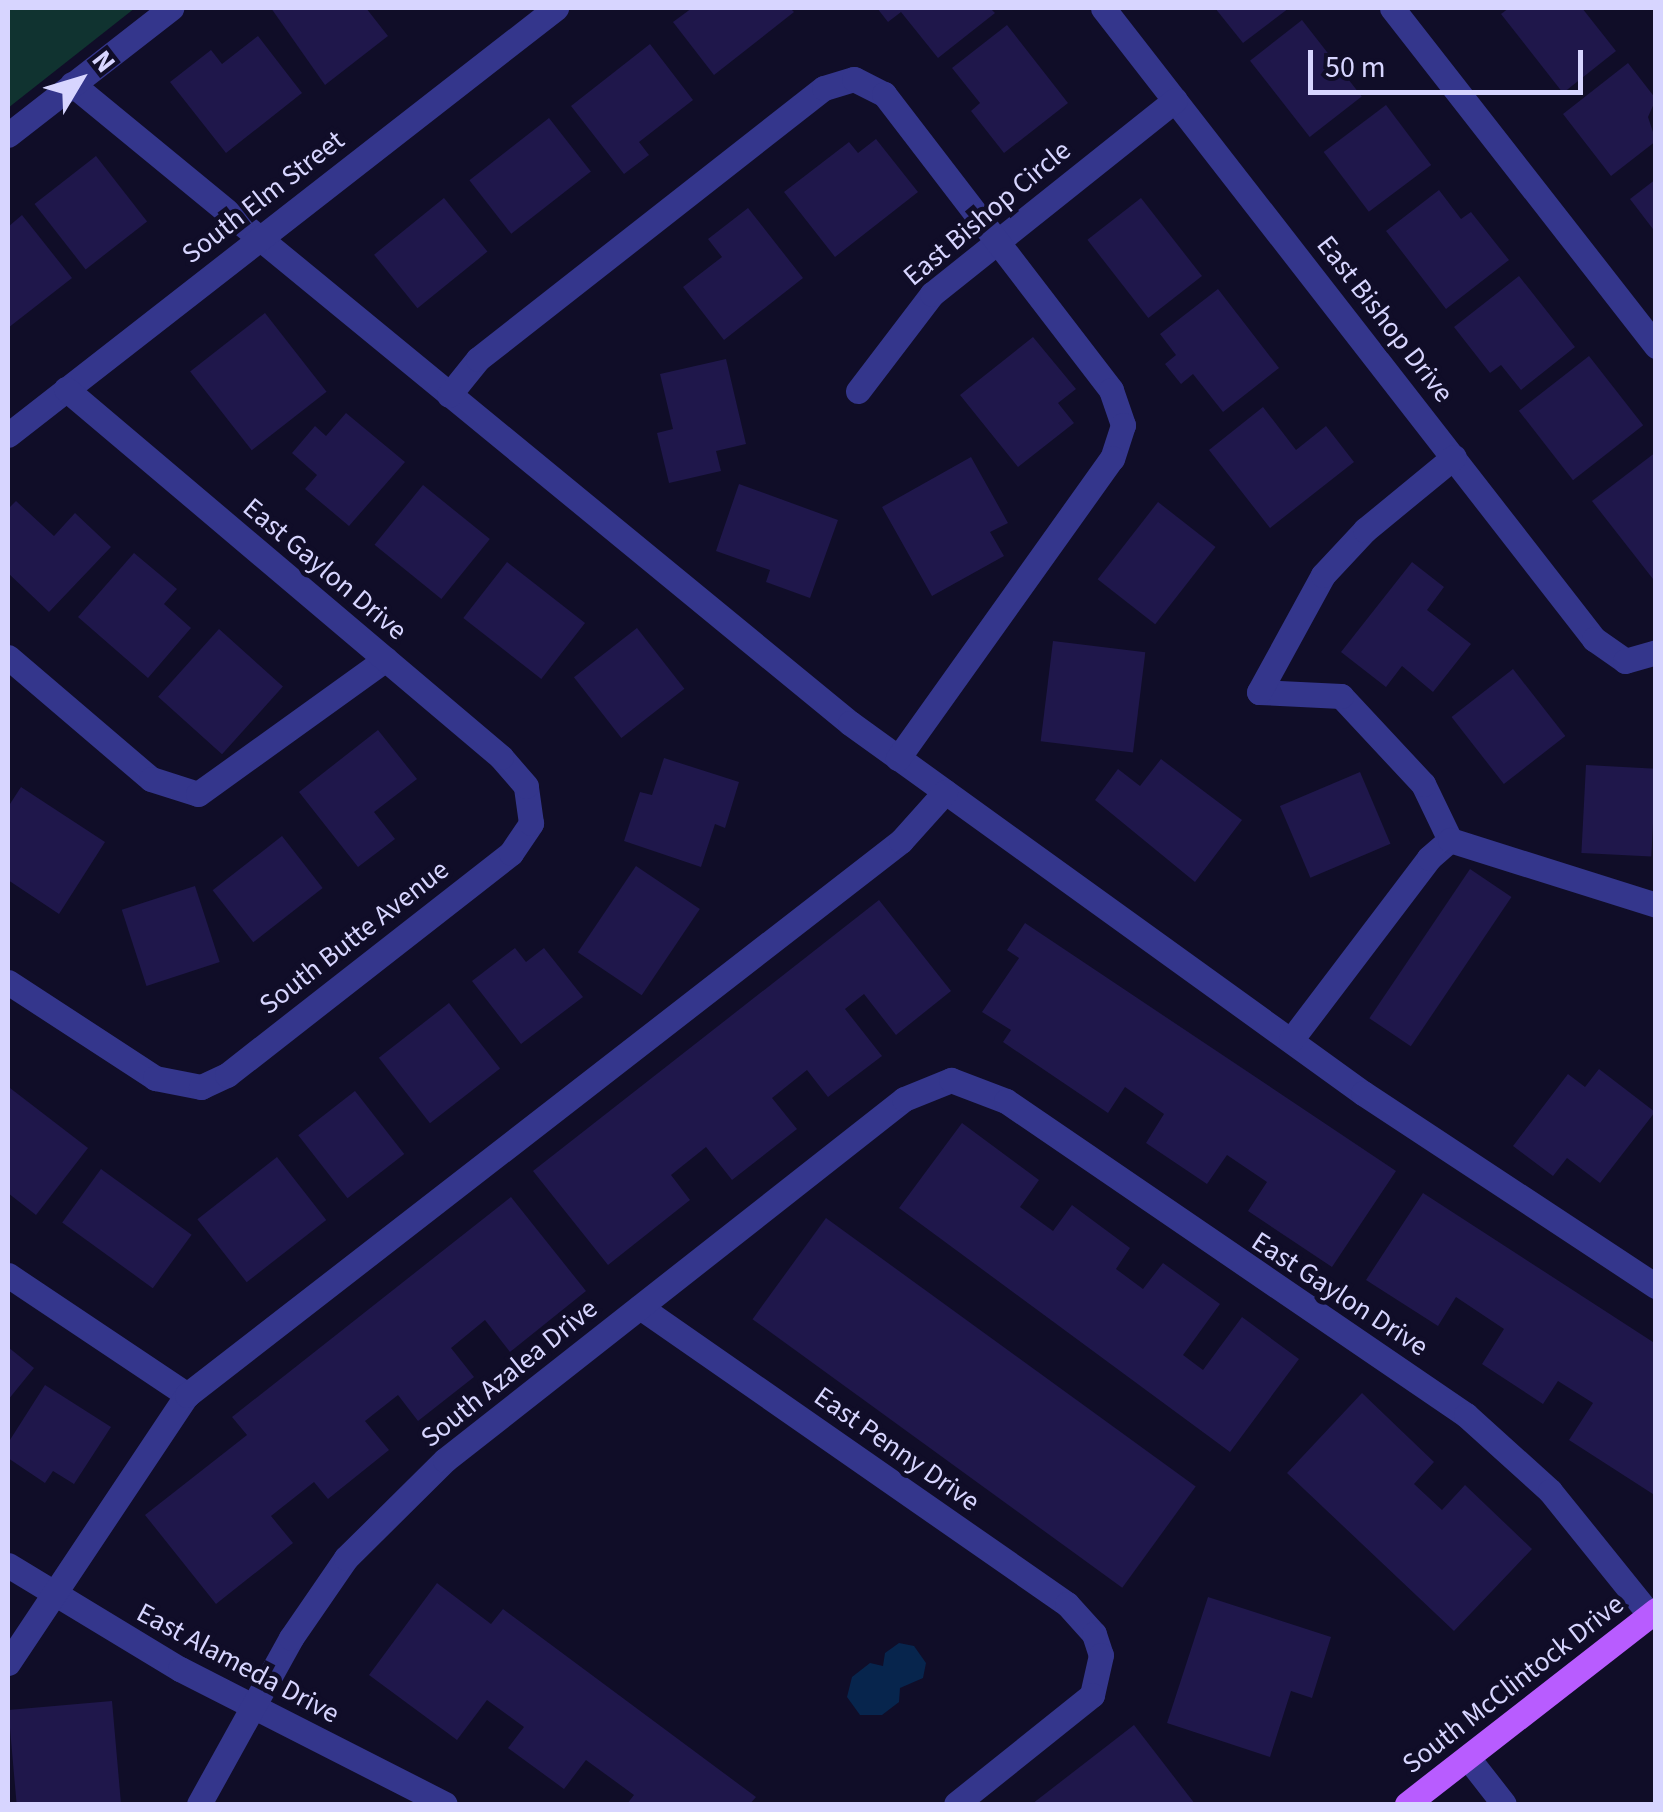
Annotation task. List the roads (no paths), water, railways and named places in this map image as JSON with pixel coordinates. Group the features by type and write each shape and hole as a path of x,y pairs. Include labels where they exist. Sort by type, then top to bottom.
{"main road":[{"name":"South McClintock Drive","path":"1407,1804 1653,1613"}],"street":[{"path":"8,135 171,8"},
{"name":"South Elm Street","path":"8,435 556,8"},
{"name":"East Bishop Drive","path":"1103,8 1594,638 1625,661 1656,652"},
{"path":"1392,8 1656,346"},
{"path":"450,394 478,359 837,81 854,79 884,94 1111,390 1119,404 1120,442 898,758"},
{"path":"72,84 898,758 1291,1040 1656,1286"},
{"name":"East Bishop Circle","path":"858,391 903,326 993,241 1175,100"},
{"name":"East Gaylon Drive","path":"66,390 501,756 532,804"},
{"path":"1454,457 1365,530 1323,575 1259,692 1341,696 1422,784 1450,840 1656,905"},
{"path":"8,656 151,779 198,794 386,659"},
{"path":"8,1664 187,1396 901,841 945,792"},
{"name":"South Butte Avenue","path":"8,982 141,1070 184,1087 227,1075 511,853 531,823 532,804"},
{"path":"1291,1040 1428,858 1450,840"},
{"name":"East Gaylon Drive","path":"951,1080 1006,1101 1466,1416 1550,1491 1653,1613"},
{"name":"South Azalea Drive","path":"199,1804 252,1706 346,1558 445,1460 904,1099 951,1080"},
{"path":"8,1274 187,1396"},
{"name":"East Penny Drive","path":"640,1307 1067,1604 1094,1634 1101,1655 1100,1677 1080,1708 956,1804"},
{"name":"East Alameda Drive","path":"8,1565 52,1595 252,1706 445,1804"},
{"path":"1468,1758 1504,1804"}],"water":[{"path":"899,1643 914,1646 926,1663 923,1678 900,1688 899,1702 882,1715 860,1715 847,1697 852,1677 870,1663 883,1666 885,1653"}]}
